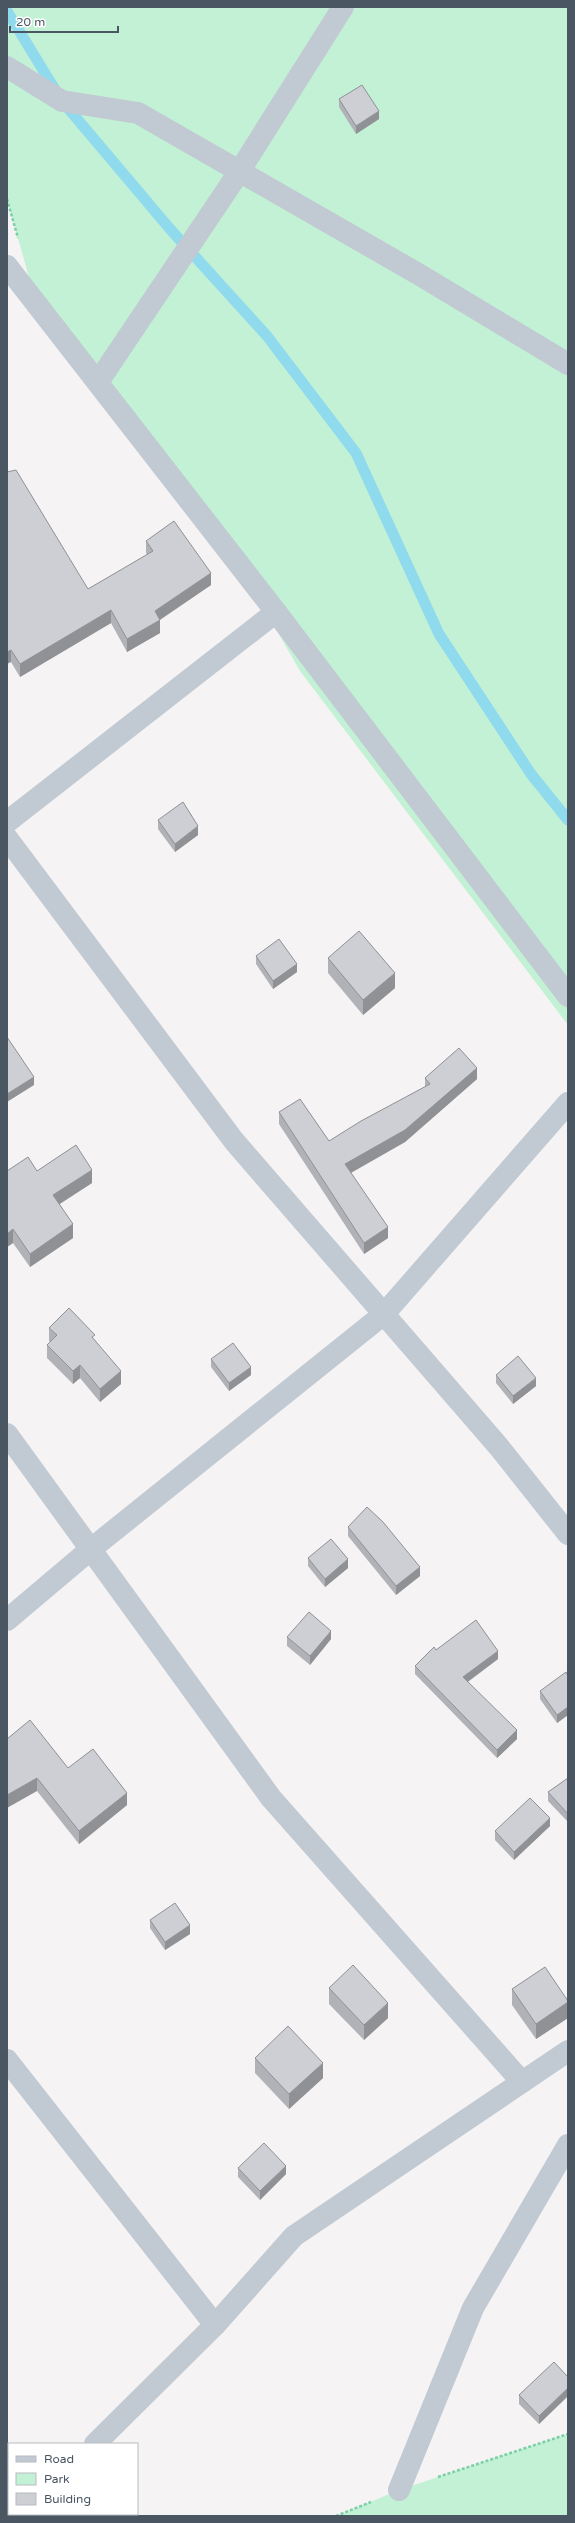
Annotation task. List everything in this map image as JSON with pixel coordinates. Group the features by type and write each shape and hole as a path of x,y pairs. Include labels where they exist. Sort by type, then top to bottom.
{"street":[{"path":"98,382 239,172 343,7"},
{"path":"7,67 62,101 138,113 420,275 568,364"},
{"path":"7,266 276,612 568,996"},
{"path":"7,822 276,612"},
{"path":"7,838 234,1141 499,1447 568,1534"},
{"path":"7,1620 91,1550 384,1314 568,1102"},
{"path":"7,1434 271,1798 522,2082"},
{"path":"96,2443 215,2325 294,2236 568,2051"},
{"path":"7,2060 215,2325"},
{"path":"399,2490 473,2308 568,2146"}],"path":[{"path":"336,2516 399,2490 568,2434"}],"green space":[{"path":"7,7 568,7 568,1025 300,671 225,540 32,288 7,199"},
{"path":"568,2434 568,2516 337,2516 399,2490"}],"building":[{"path":"362,85 379,111 356,126 339,99"},
{"path":"16,470 88,589 153,551 146,541 174,521 211,573 155,611 160,620 127,639 111,610 20,664 11,650 7,652 7,472"},
{"path":"183,802 198,826 175,844 158,820"},
{"path":"359,931 395,973 363,1000 328,958"},
{"path":"279,939 297,964 273,981 256,956"},
{"path":"7,1037 34,1077 7,1094"},
{"path":"459,1048 477,1068 405,1130 345,1164 388,1227 364,1243 279,1112 300,1099 329,1141 361,1121 430,1084 425,1078"},
{"path":"76,1145 92,1170 53,1195 73,1224 30,1254 13,1229 7,1234 7,1171 28,1157 37,1171"},
{"path":"69,1308 95,1335 92,1337 121,1371 100,1389 80,1365 73,1371 47,1345 57,1335 49,1328"},
{"path":"233,1343 251,1367 229,1383 211,1359"},
{"path":"518,1356 536,1378 513,1396 496,1375"},
{"path":"367,1507 383,1522 420,1567 396,1586 348,1527"},
{"path":"331,1539 348,1559 325,1579 308,1558"},
{"path":"309,1612 331,1631 310,1656 287,1637"},
{"path":"476,1620 498,1651 463,1677 517,1730 497,1750 415,1666 434,1647 436,1650"},
{"path":"566,1672 568,1676 568,1707 557,1715 540,1691"},
{"path":"30,1720 68,1768 93,1749 127,1793 79,1831 37,1778 7,1795 7,1739"},
{"path":"568,1778 568,1814 548,1792"},
{"path":"530,1798 550,1818 514,1852 495,1831"},
{"path":"175,1903 190,1925 165,1942 150,1920"},
{"path":"353,1965 388,2003 364,2025 329,1988"},
{"path":"545,1967 568,2002 536,2024 512,1989"},
{"path":"288,2026 323,2063 289,2094 255,2058"},
{"path":"264,2143 286,2166 260,2191 238,2168"},
{"path":"554,2362 568,2377 568,2388 539,2416 519,2395"}],"waterway":[{"path":"7,11 62,101 170,229 267,336 356,453 439,634 531,774 568,820"}]}
